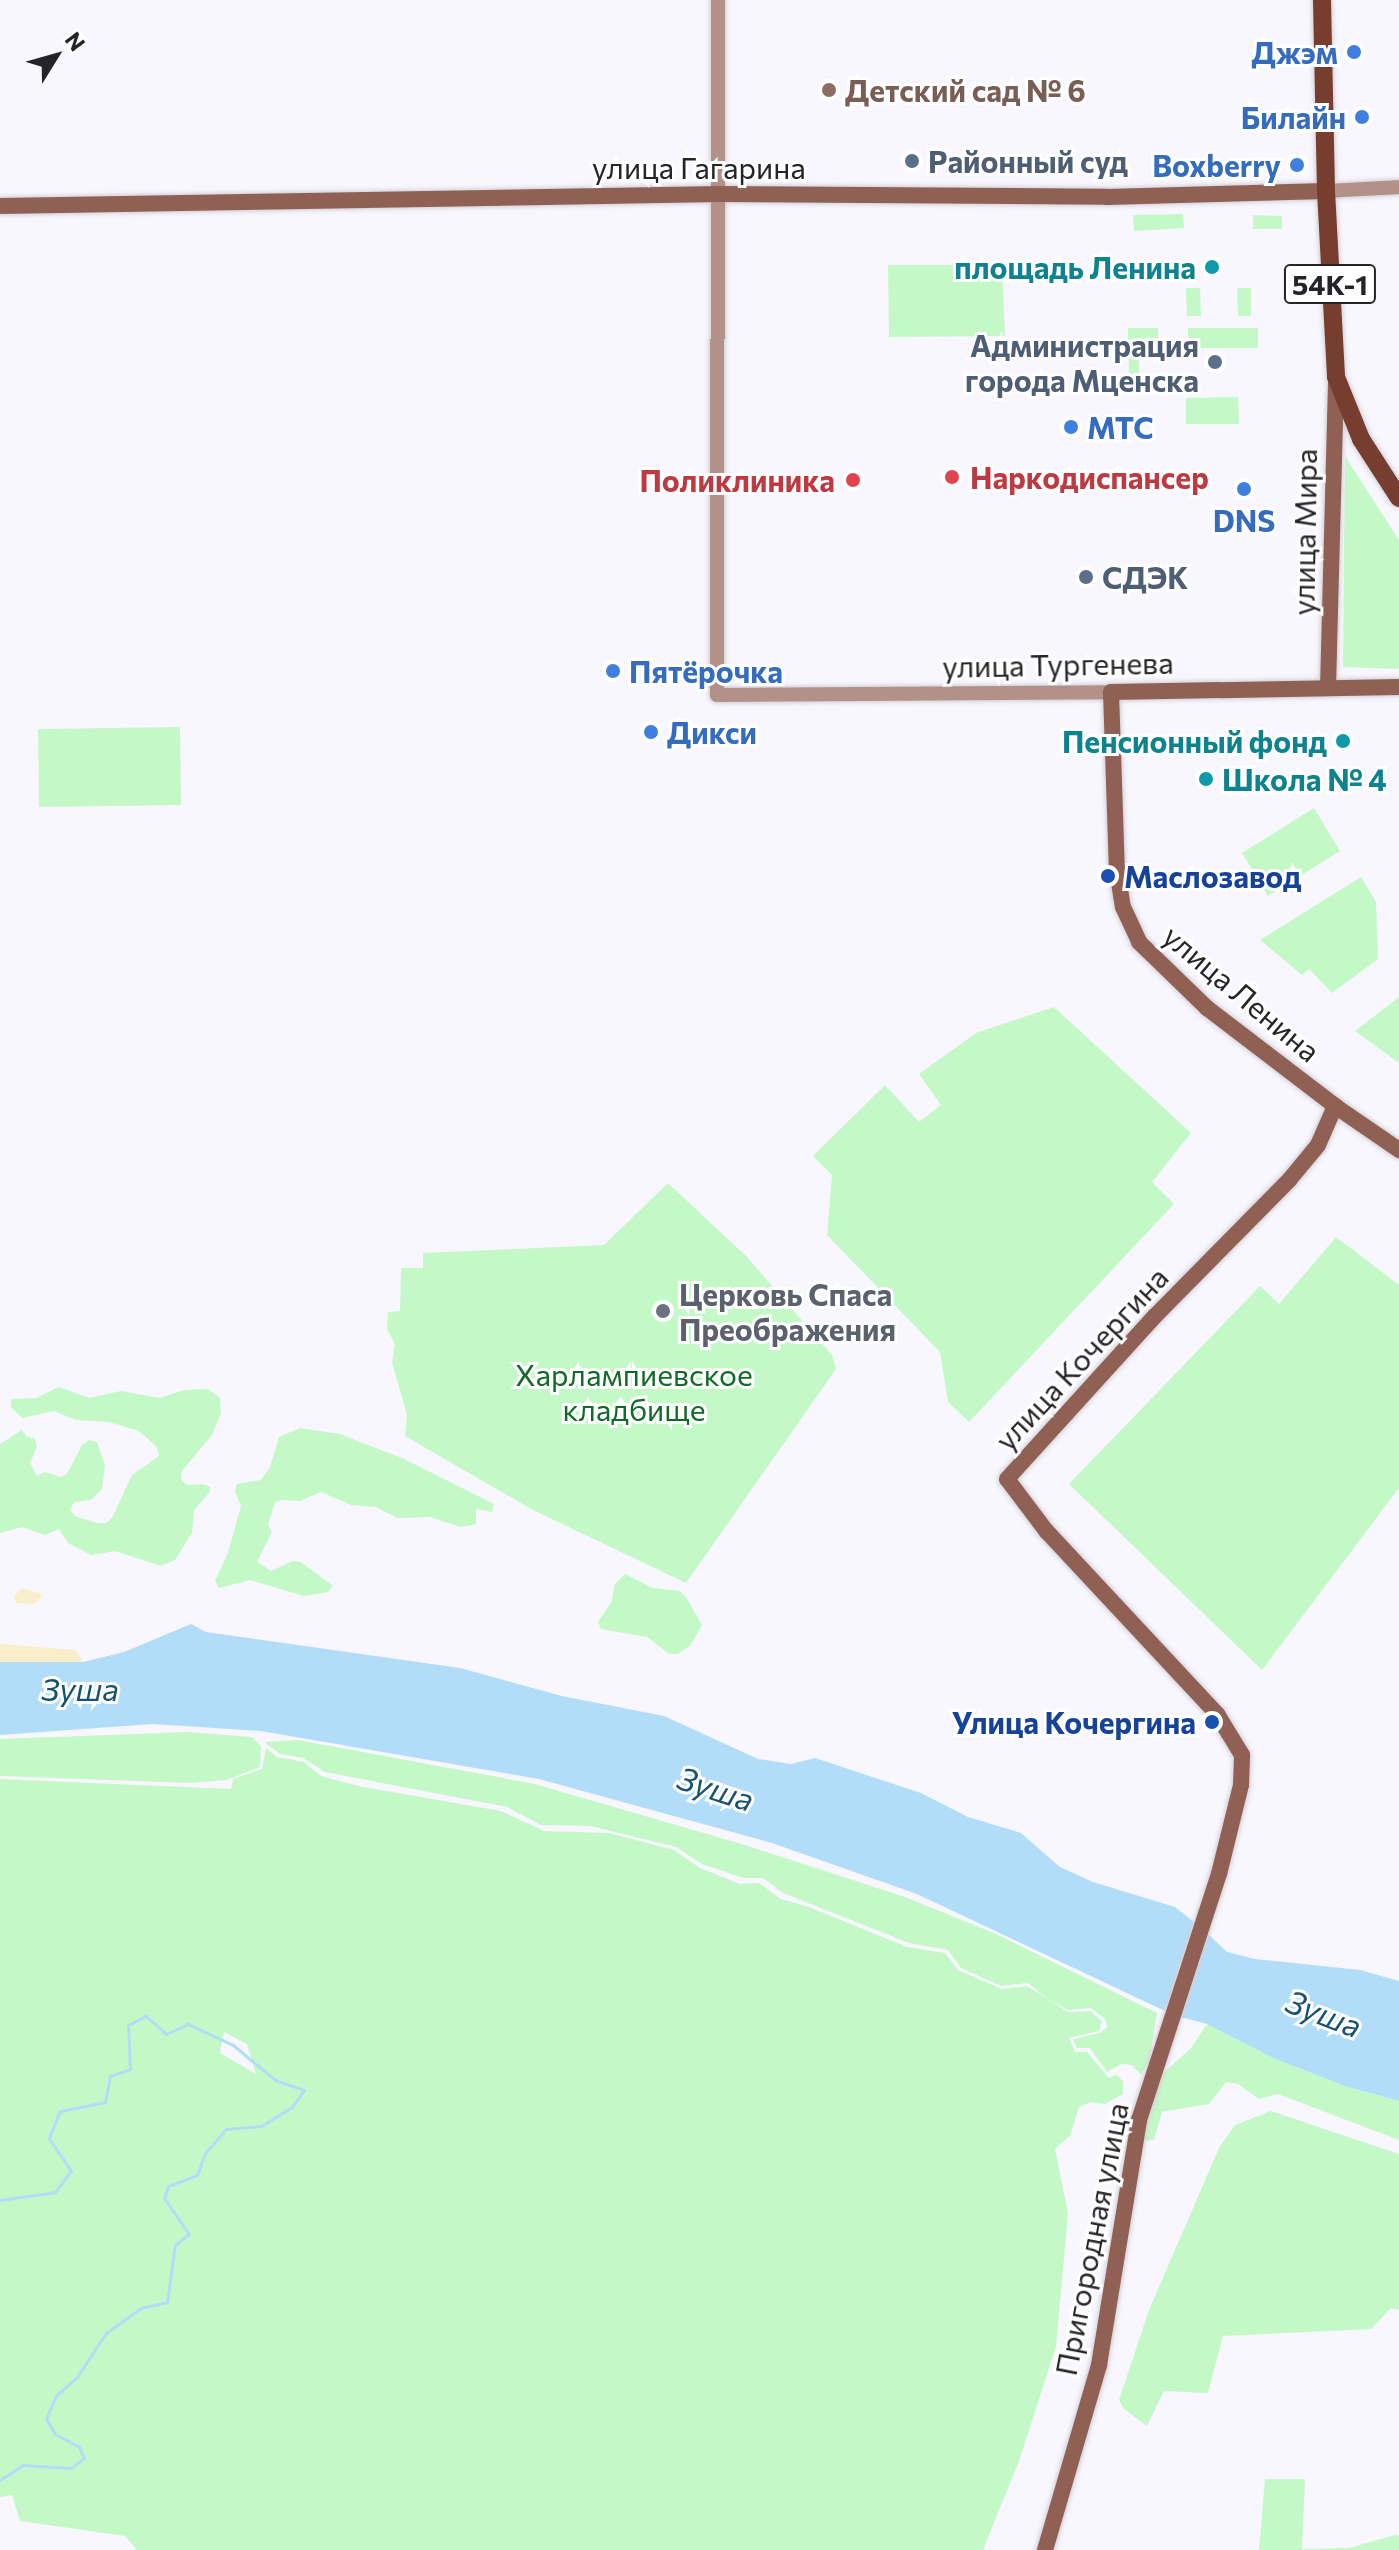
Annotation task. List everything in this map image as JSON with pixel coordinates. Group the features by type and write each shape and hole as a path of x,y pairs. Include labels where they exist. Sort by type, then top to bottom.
{"main road":[{"name":"улица Мира","path":"1322,0 1326,191 1336,377 1328,688"},
{"name":"улица Гагарина","path":"0,206 720,194 1107,197 1326,191"},
{"name":"улица Мира","path":"1336,377 1361,439 1399,498"},
{"name":"улица Тургенева","path":"1111,692 1399,687"},
{"name":"улица Ленина","path":"1111,692 1117,870 1123,907 1130,925 1151,956 1198,1000 1335,1106 1399,1150"},
{"name":"улица Кочергина","path":"1242,1755 1217,1714 1047,1532 1007,1479 1155,1316 1290,1179 1318,1145 1335,1106"},
{"name":"Пригородная улица","path":"1045,2550 1099,2365 1130,2161 1158,2059 1219,1874 1241,1785 1242,1755"}],"street":[{"path":"718,0 720,194"},
{"name":"улица Гагарина","path":"1326,191 1399,187"},
{"name":"улица Тургенева","path":"720,194 717,695 1111,692"}],"green space":[{"path":"1183,214 1184,228 1134,231 1133,215"},
{"path":"1253,215 1282,216 1282,229 1253,229"},
{"path":"888,265 1002,265 1005,336 889,337"},
{"path":"1186,288 1200,288 1201,316 1187,316"},
{"path":"1237,288 1251,288 1251,316 1238,316"},
{"path":"1128,328 1158,328 1158,348 1139,349 1139,376 1129,376"},
{"path":"1188,328 1258,328 1258,348 1188,348"},
{"path":"1238,397 1239,424 1186,424 1186,398"},
{"path":"1345,456 1399,540 1399,669 1343,667"},
{"path":"180,727 181,805 39,807 38,729"},
{"path":"1314,808 1340,851 1268,896 1242,853"},
{"path":"1361,877 1376,902 1378,959 1332,993 1309,969 1302,975 1260,940"},
{"path":"1399,997 1399,1063 1355,1031"},
{"path":"1054,1007 1191,1133 1152,1182 1174,1204 969,1422 948,1402 940,1352 827,1235 832,1175 813,1156 885,1085 919,1122 941,1105 919,1074 976,1033"},
{"name":"Харлампиевское кладбище","path":"668,1183 746,1256 832,1355 836,1369 686,1583 533,1510 405,1436 407,1414 392,1363 395,1344 387,1329 388,1312 400,1311 401,1268 423,1268 423,1253 604,1245"},
{"path":"1336,1237 1399,1285 1399,1488 1262,1670 1069,1484 1260,1286 1279,1304"},
{"path":"59,1387 89,1398 121,1391 160,1398 184,1390 208,1389 220,1398 221,1413 212,1435 182,1471 181,1479 187,1485 202,1484 210,1487 210,1492 194,1510 192,1533 175,1560 161,1566 115,1551 91,1555 68,1543 59,1529 45,1535 22,1527 0,1533 0,1444 22,1430 27,1437 35,1439 37,1447 30,1463 37,1476 45,1472 60,1477 67,1474 82,1445 89,1440 97,1442 105,1465 102,1489 91,1500 74,1502 70,1510 75,1516 97,1523 106,1523 112,1518 132,1475 159,1456 157,1447 139,1431 109,1422 76,1420 54,1411 22,1418 11,1407 11,1399 36,1398"},
{"path":"300,1428 340,1434 404,1459 494,1504 492,1512 476,1509 476,1524 461,1527 430,1517 397,1518 376,1507 351,1505 321,1492 300,1501 275,1502 268,1525 272,1532 257,1562 271,1571 293,1561 301,1562 333,1586 328,1592 304,1596 250,1580 219,1588 215,1581 228,1553 241,1506 235,1492 237,1484 261,1480 270,1467 279,1437"},
{"path":"625,1574 653,1588 680,1591 686,1597 702,1625 690,1646 677,1654 669,1654 647,1637 601,1629 598,1622 612,1601 614,1585"},
{"path":"188,1732 252,1737 261,1746 260,1767 227,1780 190,1783 0,1776 0,1739"},
{"path":"298,1740 535,1784 745,1845 905,1897 994,1933 1157,2013 1149,2061 1141,2075 1132,2065 1121,2064 1107,2072 1090,2048 1077,2048 1073,2039 1100,2033 1107,2027 1105,2019 1091,2008 1068,2010 1028,1983 1001,1986 961,1968 948,1950 909,1943 783,1893 763,1878 743,1878 702,1864 676,1847 590,1826 541,1825 507,1807 325,1772 303,1758 280,1754 264,1742"},
{"path":"266,1748 277,1757 304,1762 321,1776 358,1786 501,1811 544,1831 609,1833 674,1850 700,1868 740,1884 759,1883 781,1899 809,1907 907,1947 945,1953 958,1970 1002,1989 1027,1986 1068,2012 1090,2011 1102,2021 1099,2031 1069,2038 1075,2052 1087,2052 1109,2078 1116,2075 1123,2081 1123,2094 1105,2104 1091,2102 1079,2107 1070,2136 1055,2149 1068,2214 1056,2347 1019,2461 983,2550 137,2550 125,2536 20,2521 12,2495 0,2497 0,1779 231,1789 233,1779 262,1769","holes":["224,2032 247,2044 256,2074 220,2053"]},
{"path":"1207,2024 1273,2058 1345,2086 1399,2101 1399,2140 1278,2094 1259,2099 1238,2084 1226,2082 1209,2104 1162,2112 1154,2140 1142,2141 1144,2116 1161,2075 1191,2048"},
{"path":"1271,2111 1399,2154 1399,2310 1391,2308 1371,2329 1223,2336 1208,2393 1164,2391 1147,2426 1124,2409 1119,2400 1149,2310 1219,2148 1235,2125"},
{"path":"1265,2479 1305,2479 1302,2549 1349,2548 1395,2535 1399,2536 1399,2550 1259,2550"}],"sand":[{"path":"22,1588 42,1594 34,1604 16,1603 14,1596"},
{"path":"0,1644 76,1650 83,1662 0,1662"}],"water":[{"name":"Зуша","path":"191,1624 206,1632 460,1668 562,1696 664,1716 758,1759 791,1764 815,1758 921,1793 968,1817 1021,1833 1060,1867 1093,1882 1175,1907 1194,1922 1165,2011 917,1894 772,1843 539,1779 261,1731 153,1724 0,1735 0,1662 83,1662 124,1652"},
{"name":"Зуша","path":"1208,1934 1227,1952 1255,1959 1360,1970 1399,1981 1399,2101 1345,2086 1273,2058 1207,2024 1181,2017"}],"waterway":[{"path":"0,2200 55,2192 71,2171 49,2138 60,2111 105,2102 110,2076 130,2069 128,2025 146,2016 166,2034 188,2024 233,2045 275,2080 304,2090 292,2107 261,2126 226,2129 205,2153 197,2175 168,2186 164,2198 189,2234 175,2245 167,2302 141,2308 106,2333 77,2377 56,2396 46,2418 55,2434 79,2447 84,2458 71,2468 23,2465 0,2480"}],"place":[{"name":"Джэм","path":"1354,52"},
{"name":"Детский сад № 6","path":"829,90"},
{"name":"Билайн","path":"1362,117"},
{"name":"Районный суд","path":"912,161"},
{"name":"Boxberry","path":"1297,165"},
{"name":"площадь Ленина","path":"1212,267"},
{"name":"Администрация города Мценска","path":"1215,362"},
{"name":"МТС","path":"1071,427"},
{"name":"Наркодиспансер","path":"952,477"},
{"name":"Поликлиника","path":"853,480"},
{"name":"DNS","path":"1244,489"},
{"name":"СДЭК","path":"1086,577"},
{"name":"Пятёрочка","path":"613,671"},
{"name":"Дикси","path":"651,732"},
{"name":"Пенсионный фонд","path":"1343,741"},
{"name":"Школа № 4","path":"1206,779"},
{"name":"Маслозавод","path":"1108,876"},
{"name":"Церковь Спаса Преображения","path":"663,1311"},
{"name":"Улица Кочергина","path":"1212,1722"}]}
